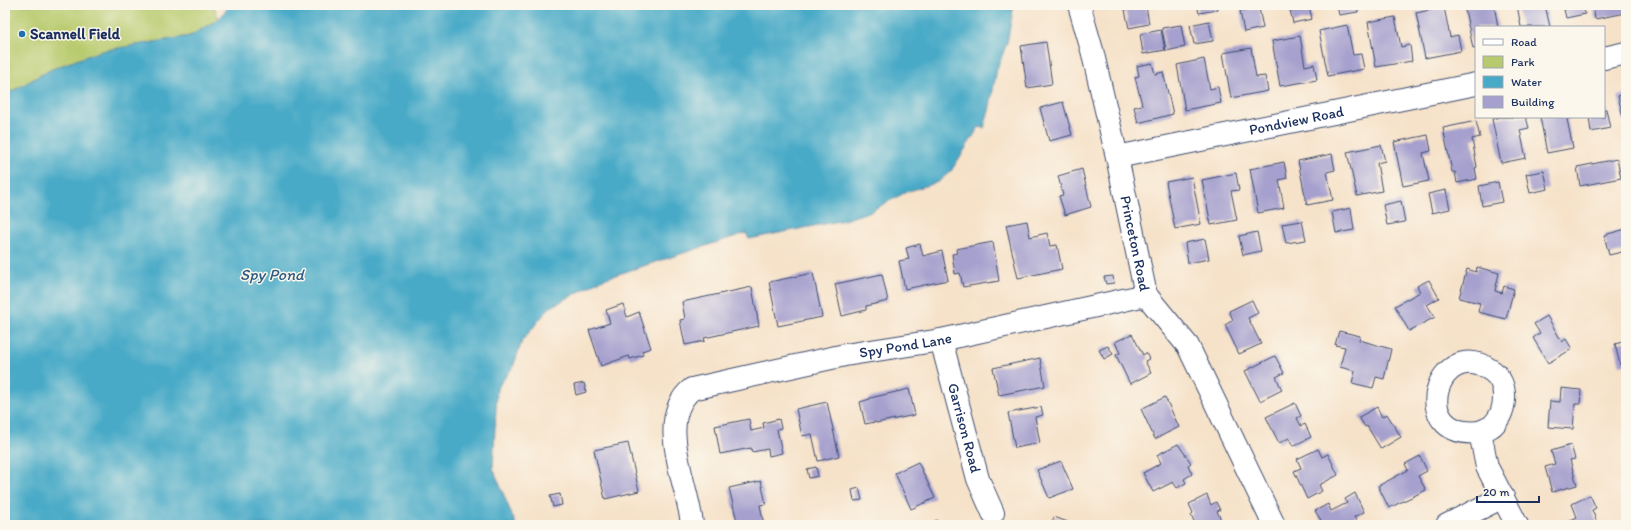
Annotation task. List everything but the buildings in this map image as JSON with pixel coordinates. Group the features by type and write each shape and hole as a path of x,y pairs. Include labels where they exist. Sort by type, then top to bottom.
{"street":[{"name":"Princeton Road","path":"1079,5 1092,50 1117,157 1146,294 1188,346 1274,525"},
{"path":"1605,58 1626,53"},
{"name":"Pondview Road","path":"1117,157 1475,84"},
{"name":"Spy Pond Lane","path":"692,525 691,511 680,467 674,430 676,410 683,396 692,389 845,355 941,340 1146,294"},
{"name":"Garrison Road","path":"941,340 978,479 993,513"},
{"path":"1480,432 1487,467 1517,525"},
{"path":"1447,525 1503,497"}],"green space":[{"path":"5,5 213,5 219,19 190,36 101,51 52,69 5,95"}],"water":[{"name":"Spy Pond","path":"230,5 1014,5 1007,43 997,69 989,111 984,128 979,127 951,171 938,182 906,192 871,211 844,220 749,239 746,233 603,279 549,308 522,341 513,367 497,388 493,468 516,525 5,525 5,95 52,69 101,51 190,36 219,19"}],"place":[{"name":"Scannell Field","path":"22,34"}]}
